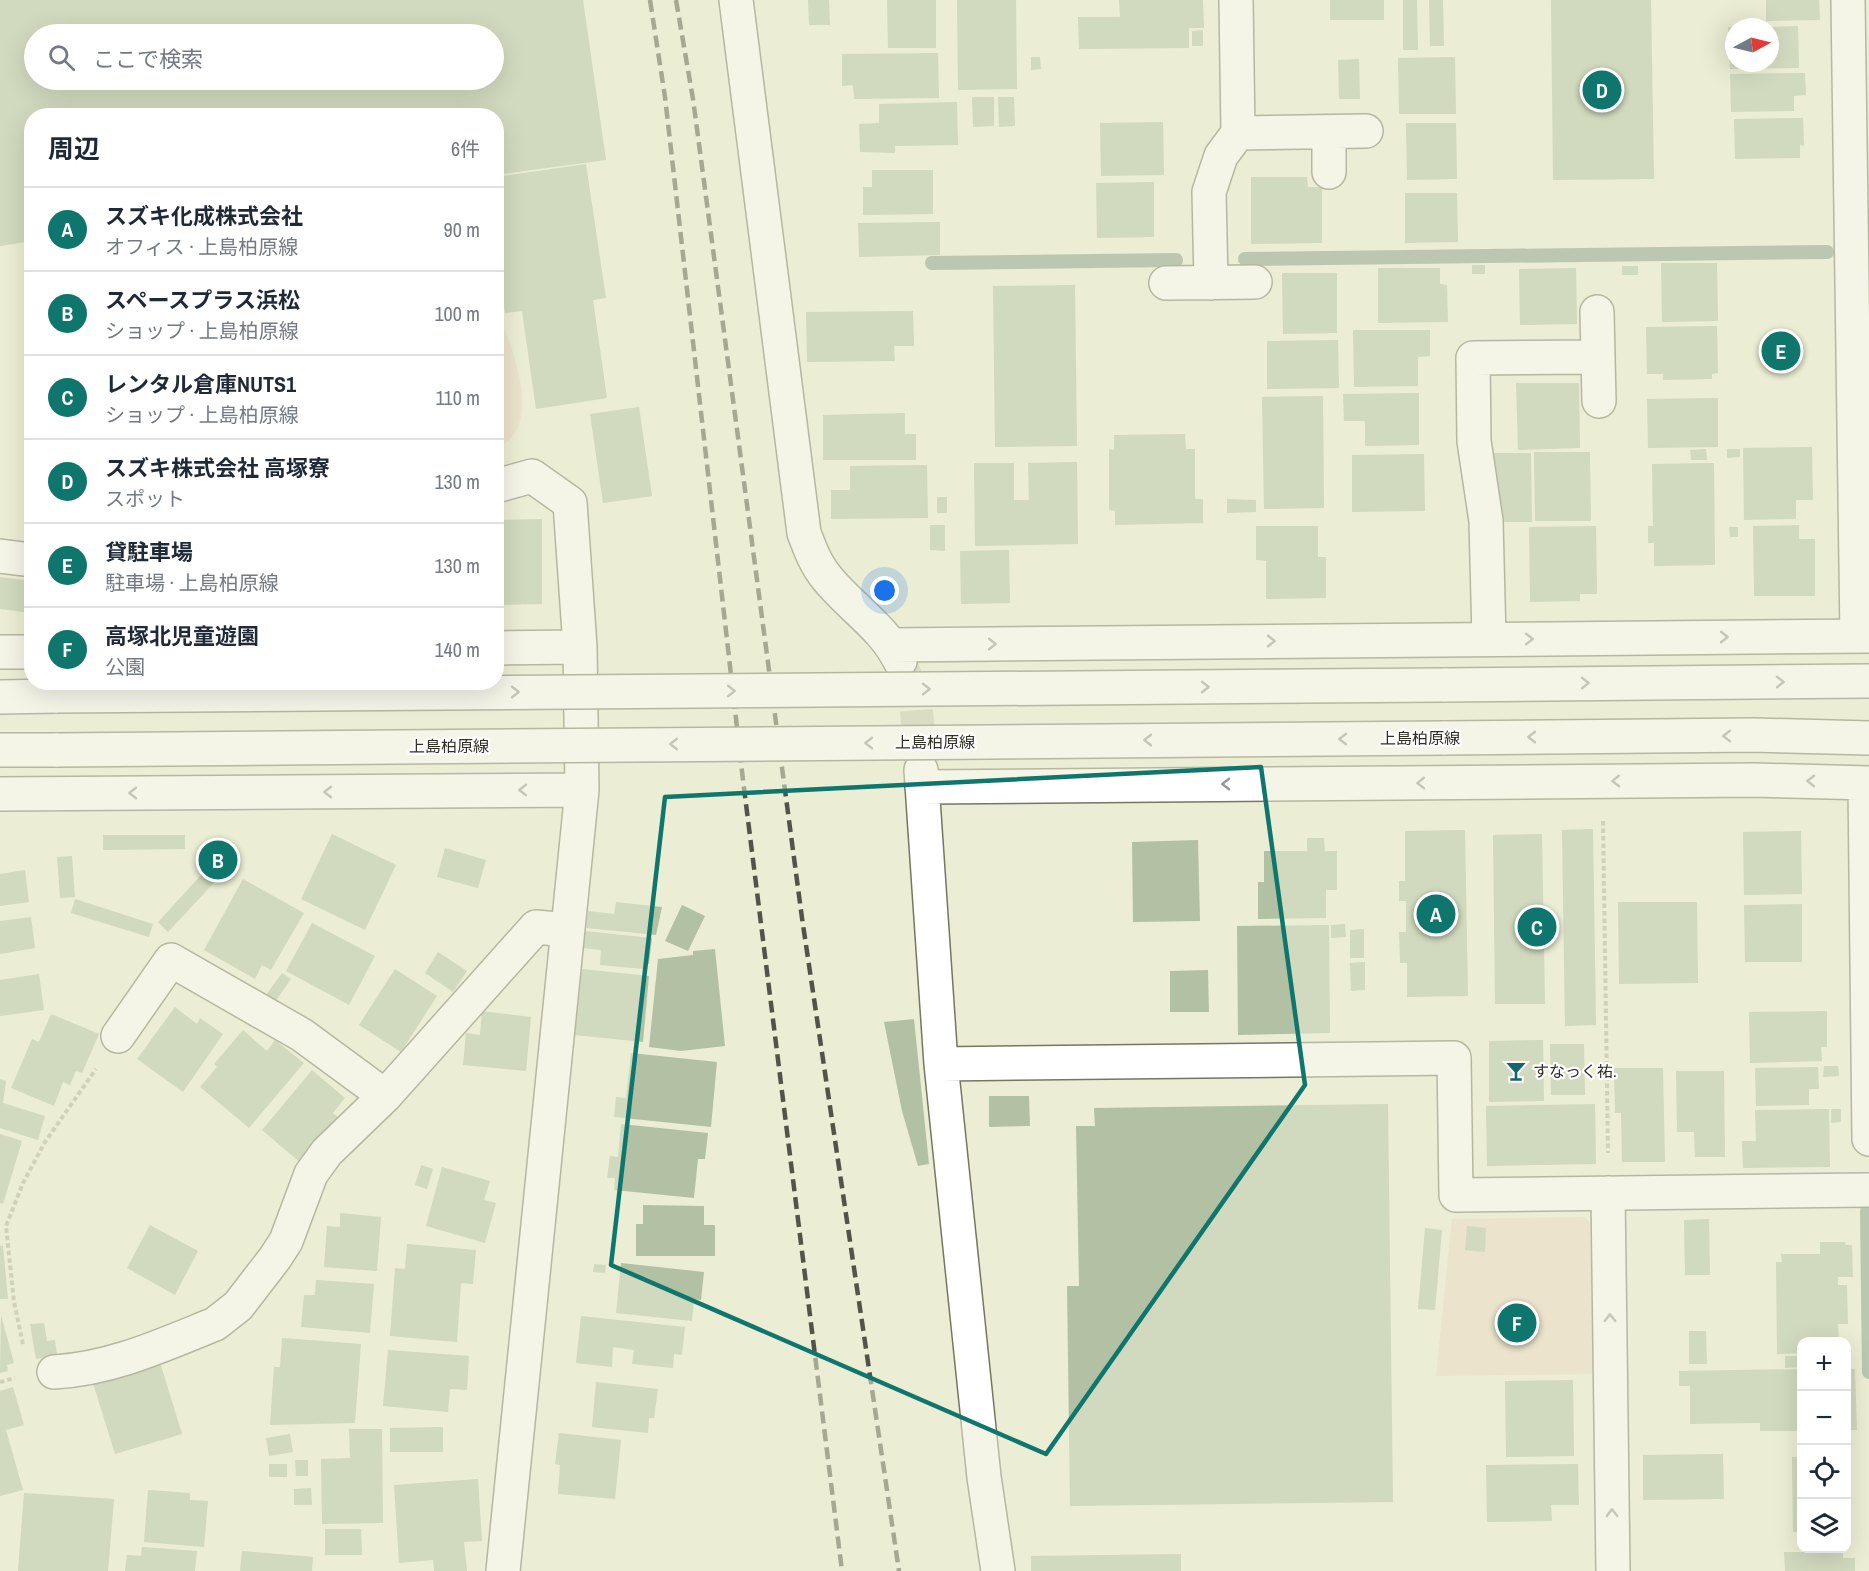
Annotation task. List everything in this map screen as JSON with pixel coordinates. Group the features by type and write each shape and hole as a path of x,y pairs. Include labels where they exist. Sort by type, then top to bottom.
{"street":[{"path":"736,0 804,533 813,557 827,578 874,623 896,653 1489,639 1863,636 1848,0"},
{"path":"1211,283 1209,192 1221,156 1238,133 1236,0"},
{"path":"1238,133 1366,131"},
{"path":"1329,132 1329,172"},
{"path":"1166,283 1255,282"},
{"path":"1598,312 1599,401"},
{"path":"1489,639 1486,521 1474,441 1473,358 1598,357"},
{"path":"503,1571 582,790 580,647 570,503 532,476 504,484"},
{"path":"0,556 24,559"},
{"path":"504,648 580,647"},
{"path":"0,652 24,652"},
{"path":"0,697 1869,681"},
{"name":"上島柏原線","path":"0,750 1754,735 1869,738"},
{"path":"998,1571 984,1477 941,1064 922,778 1754,780 1867,783 1869,1139"},
{"path":"0,794 582,790"},
{"path":"54,1372 88,1368 128,1358 215,1324 227,1316 238,1306 286,1241 303,1191 327,1152 385,1096 536,927 567,930"},
{"path":"118,1036 171,960 302,1035 385,1096"},
{"path":"941,1064 1454,1058 1456,1195 1869,1190"},
{"path":"1608,1193 1613,1571"}],"path":[{"path":"1603,820 1608,1193"},
{"path":"25,1353 14,1302 6,1226 23,1183 45,1142 118,1036"},
{"path":"0,1224 6,1226"}],"highlighted area":[{"path":"1261,767 1305,1085 1046,1454 611,1265 665,797"}],"shaded area":[{"path":"504,330 521,384 520,422 512,437 504,443"},
{"path":"1585,1217 1592,1225 1593,1374 1436,1376 1452,1219"}],"building":[{"path":"0,0 583,0 606,160 504,174 504,108 24,108 24,242 0,246"},
{"path":"808,0 829,0 830,25 809,25"},
{"path":"887,0 936,0 936,48 888,48"},
{"path":"957,0 1016,0 1017,89 958,90"},
{"path":"1119,0 1203,0 1204,28 1189,28 1189,48 1079,49 1078,17 1120,17"},
{"path":"1330,0 1384,0 1384,20 1330,20"},
{"path":"1403,0 1417,0 1418,50 1403,50"},
{"path":"1429,0 1443,0 1444,46 1430,46"},
{"path":"1551,0 1651,0 1654,179 1553,180"},
{"path":"1766,0 1819,0 1820,20 1779,21 1779,18 1766,18"},
{"path":"1798,26 1799,68 1779,68 1779,27"},
{"path":"1203,30 1203,46 1192,46 1192,31"},
{"path":"938,53 939,98 854,99 853,85 842,86 842,54"},
{"path":"1031,57 1040,57 1041,69 1031,70"},
{"path":"1455,57 1456,114 1399,114 1398,58"},
{"path":"1359,59 1360,99 1339,99 1338,60"},
{"path":"1805,73 1806,95 1794,96 1794,111 1731,112 1730,74"},
{"path":"972,97 994,97 994,126 973,127"},
{"path":"998,97 1014,97 1015,126 999,127"},
{"path":"957,102 958,145 895,146 895,153 860,152 859,124 879,123 879,104"},
{"path":"1803,118 1804,146 1800,145 1800,158 1735,159 1734,119"},
{"path":"1163,122 1164,175 1101,176 1100,123"},
{"path":"1406,123 1456,123 1457,179 1407,180"},
{"path":"586,164 606,298 593,300 607,398 536,409 522,311 505,313 504,307 504,176"},
{"path":"872,170 933,170 933,214 863,215 863,187 872,187"},
{"path":"1251,177 1307,177 1308,187 1322,187 1322,243 1251,244"},
{"path":"1154,182 1154,237 1097,238 1096,183"},
{"path":"1405,193 1457,193 1458,242 1405,243"},
{"path":"940,222 940,255 859,257 858,223"},
{"path":"1661,263 1717,263 1718,321 1662,322"},
{"path":"1472,265 1485,265 1485,274 1472,274"},
{"path":"1622,266 1638,266 1638,275 1622,275"},
{"path":"1378,268 1440,268 1440,284 1447,285 1448,322 1378,323"},
{"path":"1576,268 1577,324 1520,325 1519,269"},
{"path":"1282,273 1337,273 1337,333 1283,334"},
{"path":"1075,285 1077,446 995,447 993,286"},
{"path":"913,311 914,346 894,346 895,361 807,362 806,312"},
{"path":"1717,326 1718,373 1712,374 1712,379 1663,380 1663,374 1647,374 1646,327"},
{"path":"1353,330 1430,330 1430,356 1418,357 1418,386 1354,387"},
{"path":"1338,340 1339,388 1267,389 1267,341"},
{"path":"1516,383 1579,383 1580,448 1518,450"},
{"path":"1419,393 1419,445 1365,446 1365,421 1344,421 1343,394"},
{"path":"1323,396 1324,508 1264,509 1262,397"},
{"path":"1718,398 1718,447 1648,448 1647,399"},
{"path":"639,407 652,496 603,503 590,414"},
{"path":"905,413 905,434 916,434 916,460 823,460 823,415"},
{"path":"1185,434 1186,449 1195,449 1195,499 1203,499 1203,523 1115,525 1115,511 1109,510 1109,449 1114,450 1114,435"},
{"path":"1812,447 1813,500 1796,500 1796,519 1744,520 1743,448"},
{"path":"1706,449 1707,460 1691,460 1690,450"},
{"path":"1727,449 1740,449 1740,457 1727,458"},
{"path":"1534,452 1590,452 1591,521 1535,521"},
{"path":"1493,453 1531,453 1532,522 1503,522"},
{"path":"1424,454 1425,511 1352,512 1352,455"},
{"path":"1077,462 1078,544 975,546 974,463 1014,463 1014,500 1029,500 1028,463"},
{"path":"1714,463 1715,565 1654,566 1654,543 1648,543 1648,526 1653,526 1652,464"},
{"path":"927,465 928,518 831,519 831,490 850,490 850,466"},
{"path":"937,497 947,497 947,513 937,513"},
{"path":"1227,499 1256,500 1256,512 1227,513"},
{"path":"542,519 542,604 504,605 504,520"},
{"path":"930,525 945,525 945,551 930,550"},
{"path":"1799,525 1799,539 1815,539 1815,596 1754,596 1753,526"},
{"path":"1256,526 1318,526 1318,557 1326,557 1326,598 1266,599 1266,561 1256,560"},
{"path":"1596,526 1597,594 1580,594 1580,601 1530,602 1529,527"},
{"path":"1729,527 1738,527 1738,537 1730,537"},
{"path":"1009,550 1010,603 961,604 960,551"},
{"path":"0,577 24,580 24,612 0,609"},
{"path":"1593,829 1596,1025 1565,1026 1562,830"},
{"path":"1465,830 1468,996 1407,997 1407,963 1400,963 1399,932 1406,932 1406,901 1399,901 1399,881 1405,881 1405,831"},
{"path":"1801,831 1802,894 1744,895 1743,832"},
{"path":"332,834 396,865 365,930 301,899"},
{"path":"1542,834 1545,1004 1495,1004 1493,835"},
{"path":"103,835 185,835 185,849 103,850"},
{"path":"1307,838 1324,838 1325,851 1337,851 1337,890 1326,890 1326,918 1258,919 1258,882 1264,882 1264,851 1307,851"},
{"path":"1198,840 1200,921 1133,922 1132,842"},
{"path":"445,848 486,860 478,888 437,877"},
{"path":"72,856 75,897 60,898 57,857"},
{"path":"213,862 224,872 168,932 158,922"},
{"path":"25,870 29,902 0,906 0,874"},
{"path":"243,879 304,913 271,970 262,965 255,979 204,950"},
{"path":"75,899 153,924 149,937 71,913"},
{"path":"616,902 662,907 656,935 586,928 588,911 614,914"},
{"path":"1618,902 1697,902 1698,983 1619,984"},
{"path":"1802,904 1802,962 1745,962 1744,905"},
{"path":"682,905 705,916 688,951 665,941"},
{"path":"31,917 35,948 0,954 0,921"},
{"path":"312,923 375,956 349,1005 286,971"},
{"path":"1345,924 1346,937 1331,938 1331,925"},
{"path":"1329,925 1330,1033 1238,1035 1237,926"},
{"path":"1364,929 1364,958 1350,958 1350,930"},
{"path":"584,931 652,938 649,964 644,963 644,969 600,965 601,950 582,948"},
{"path":"715,949 725,1046 681,1051 649,1047 658,959 693,955 693,951"},
{"path":"438,952 467,971 453,992 425,973"},
{"path":"1365,962 1365,990 1351,991 1350,963"},
{"path":"395,969 437,996 401,1052 359,1025"},
{"path":"582,969 649,976 643,1042 575,1035"},
{"path":"1208,970 1209,1012 1170,1012 1170,971"},
{"path":"282,973 291,979 275,1002 266,995"},
{"path":"39,974 44,1010 0,1016 0,980"},
{"path":"175,1007 197,1024 200,1018 223,1034 183,1092 137,1059"},
{"path":"482,1011 531,1017 526,1071 463,1065 466,1033 480,1035"},
{"path":"1827,1011 1827,1047 1821,1047 1822,1061 1750,1063 1749,1012"},
{"path":"51,1014 99,1034 82,1073 76,1071 70,1085 63,1082 54,1106 11,1088 32,1039 39,1042"},
{"path":"914,1019 929,1164 918,1166 902,1111 884,1022"},
{"path":"243,1030 267,1051 275,1040 304,1063 249,1128 200,1087 217,1067 214,1064"},
{"path":"1543,1040 1544,1101 1489,1102 1489,1041"},
{"path":"1550,1044 1584,1044 1585,1095 1551,1095"},
{"path":"631,1053 717,1062 711,1127 614,1117 616,1097 626,1098"},
{"path":"1824,1066 1838,1066 1839,1076 1823,1077"},
{"path":"1818,1067 1819,1089 1809,1089 1809,1105 1756,1106 1755,1068"},
{"path":"1614,1068 1663,1068 1665,1162 1622,1162 1621,1113 1615,1113"},
{"path":"312,1070 345,1098 333,1113 340,1119 302,1164 262,1130"},
{"path":"1676,1071 1724,1071 1725,1157 1695,1157 1694,1132 1677,1132"},
{"path":"0,1079 6,1081 3,1103 45,1116 38,1140 0,1128"},
{"path":"989,1096 1029,1096 1030,1126 989,1127"},
{"path":"1388,1104 1393,1502 1070,1506 1067,1286 1079,1286 1076,1126 1095,1126 1094,1108"},
{"path":"1595,1104 1596,1164 1487,1166 1486,1106"},
{"path":"1829,1109 1830,1167 1743,1168 1742,1141 1756,1141 1755,1110"},
{"path":"1831,1109 1841,1109 1841,1122 1831,1123"},
{"path":"621,1124 708,1133 705,1159 698,1159 694,1198 614,1190 615,1178 607,1178 610,1156 618,1157"},
{"path":"0,1134 22,1141 3,1204 0,1203"},
{"path":"421,1165 433,1169 427,1189 415,1185"},
{"path":"442,1167 490,1181 484,1200 496,1203 485,1243 426,1226"},
{"path":"643,1205 704,1206 704,1225 715,1225 715,1256 636,1256 636,1224 643,1224"},
{"path":"340,1213 381,1217 377,1271 324,1267 327,1226 340,1227"},
{"path":"1709,1219 1710,1275 1685,1275 1684,1220"},
{"path":"150,1225 198,1251 175,1295 127,1268"},
{"path":"1467,1226 1486,1228 1485,1252 1465,1250"},
{"path":"1425,1228 1442,1230 1435,1310 1418,1309"},
{"path":"1820,1242 1845,1242 1846,1245 1852,1245 1853,1277 1838,1277 1838,1285 1847,1285 1848,1324 1838,1324 1839,1337 1797,1337 1797,1353 1777,1354 1776,1262 1782,1262 1781,1254 1820,1254"},
{"path":"407,1244 476,1250 473,1284 461,1283 457,1342 390,1336 395,1268 405,1269"},
{"path":"0,1246 3,1246 8,1299 0,1299"},
{"path":"621,1263 704,1272 701,1300 694,1299 692,1321 616,1313"},
{"path":"594,1264 606,1265 605,1273 593,1272"},
{"path":"316,1280 374,1284 370,1333 301,1327 304,1295 315,1295"},
{"path":"1,1315 14,1363 7,1365 8,1371 0,1373"},
{"path":"581,1316 685,1327 682,1355 674,1354 673,1368 632,1364 634,1350 613,1347 612,1367 576,1363"},
{"path":"44,1323 47,1341 55,1340 57,1355 36,1359 30,1324"},
{"path":"1689,1331 1706,1331 1707,1364 1689,1364"},
{"path":"282,1338 361,1344 355,1423 270,1425 274,1367 280,1367"},
{"path":"388,1350 469,1356 467,1390 450,1389 448,1412 383,1406"},
{"path":"1785,1356 1797,1356 1797,1367 1785,1368"},
{"path":"159,1359 182,1434 115,1454 92,1380"},
{"path":"1797,1369 1797,1431 1760,1431 1760,1423 1690,1424 1690,1386 1679,1386 1679,1371"},
{"path":"1851,1369 1855,1369 1857,1430 1851,1430"},
{"path":"1573,1380 1574,1456 1506,1457 1505,1381"},
{"path":"596,1382 658,1389 654,1418 649,1418 648,1433 592,1427"},
{"path":"13,1387 24,1425 6,1430 23,1490 0,1496 0,1391"},
{"path":"443,1427 443,1452 390,1452 390,1428"},
{"path":"349,1429 382,1429 383,1523 322,1524 321,1459 350,1458"},
{"path":"559,1433 621,1440 615,1499 558,1494 560,1465 555,1464"},
{"path":"290,1434 293,1452 269,1456 266,1438"},
{"path":"1723,1454 1724,1499 1643,1500 1643,1455"},
{"path":"1792,1457 1797,1457 1797,1532 1793,1532"},
{"path":"295,1460 308,1460 308,1476 296,1476"},
{"path":"269,1464 287,1464 287,1477 269,1477"},
{"path":"1578,1464 1579,1505 1551,1505 1552,1521 1487,1522 1486,1465"},
{"path":"478,1479 482,1541 464,1542 467,1571 434,1571 433,1560 399,1563 394,1485"},
{"path":"311,1488 312,1505 294,1505 294,1489"},
{"path":"148,1490 190,1493 190,1500 208,1501 204,1547 144,1542"},
{"path":"24,1493 114,1499 108,1571 18,1571"},
{"path":"325,1529 361,1529 362,1555 325,1555"},
{"path":"142,1547 197,1551 195,1571 125,1571 127,1555 141,1556"},
{"path":"242,1551 313,1557 312,1571 240,1571"},
{"path":"1784,1552 1843,1553 1843,1558 1855,1558 1855,1571 1785,1571"},
{"path":"1181,1554 1181,1571 1031,1571 1031,1556"}],"waterway":[{"path":"1245,259 1827,252"},
{"path":"932,263 1176,260"},
{"path":"1867,1211 1869,1372"}],"tunnel":[{"path":"901,664 916,704 921,770"}],"railway":[{"path":"650,0 665,97 743,780 842,1571"},
{"path":"676,0 693,99 802,918 899,1571"}],"place":[{"name":"スズキ株式会社 高塚寮","path":"1602,90"},
{"name":"貸駐車場","path":"1781,351"},
{"name":"スペースプラス浜松","path":"218,860"},
{"name":"スズキ化成株式会社","path":"1436,914"},
{"name":"レンタル倉庫NUTS1","path":"1537,927"},
{"name":"すなっく祐.","path":"1516,1071"},
{"name":"高塚北児童遊園","path":"1517,1323"}]}
